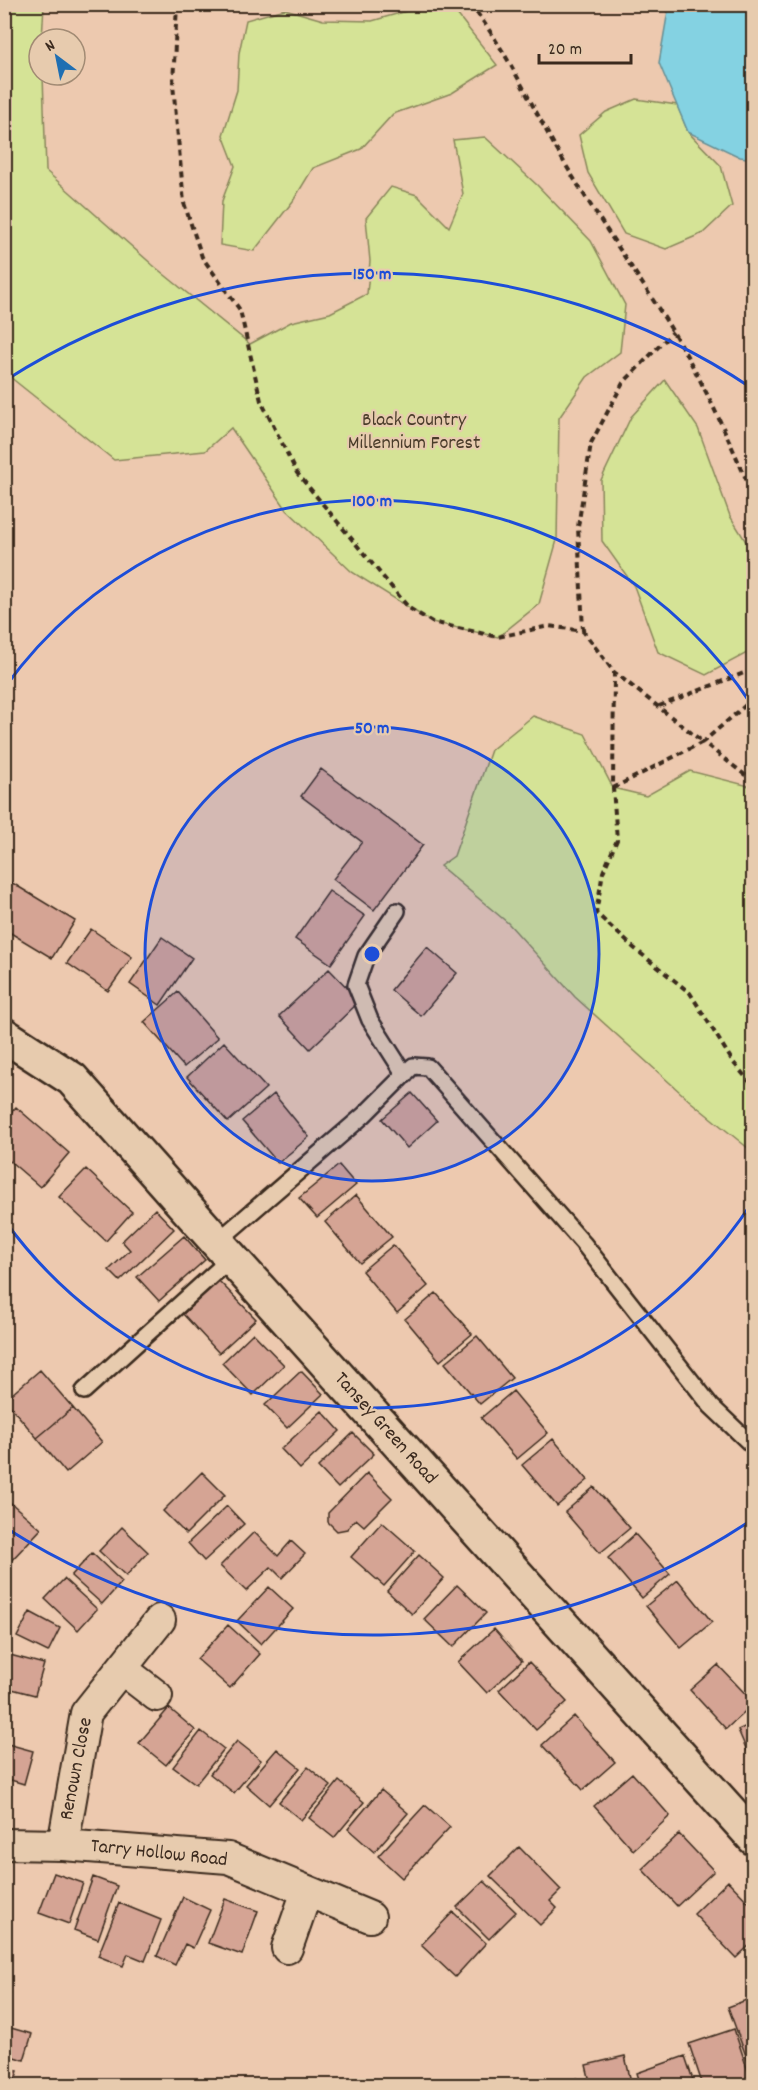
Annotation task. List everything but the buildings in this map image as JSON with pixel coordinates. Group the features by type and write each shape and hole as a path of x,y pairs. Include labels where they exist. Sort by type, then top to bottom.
{"street":[{"name":"Tansey Green Road","path":"4,1035 72,1079 224,1250 748,1822"},
{"name":"Renown Close","path":"63,1845 86,1713 160,1620"},
{"path":"122,1669 157,1696"},
{"name":"Tarry Hollow Road","path":"4,1844 63,1845 228,1858 370,1917"},
{"path":"287,1948 307,1891"}],"lane":[{"path":"397,910 366,956 356,985 370,1020 405,1075"},
{"path":"84,1391 224,1250 413,1066 428,1067 582,1243 711,1406 753,1447"}],"path":[{"path":"177,4 173,84 184,203 202,257 240,310 261,401 297,473 409,608 432,622 498,637 549,626 583,631"},
{"path":"470,4 530,99 569,171 673,332 721,422 753,497"},
{"path":"673,332 623,383 591,443 578,527 583,631 614,672 753,782"},
{"path":"659,707 753,669"},
{"path":"614,672 613,788 617,840 603,872 596,913 634,948 690,993 733,1062 753,1087"},
{"path":"613,788 703,742 753,698"}],"green space":[{"name":"Black Country Millennium Forest","path":"4,5 44,5 43,27 27,27 27,87 43,87 46,171 155,267 250,344 291,322 330,313 367,294 370,261 366,218 391,187 417,195 449,227 463,194 453,140 485,137 537,185 591,241 625,305 620,352 587,377 559,418 557,540 539,604 498,637 432,622 352,572 287,510 231,428 205,451 114,460 5,373"},
{"path":"428,5 450,5 497,65 452,93 393,114 361,149 313,168 293,201 254,251 220,245 222,201 235,166 223,135 237,90 239,53 246,20 285,9 323,20 372,21"},
{"path":"636,99 677,105 688,132 721,166 732,206 703,233 666,249 624,234 588,173 579,135 606,112"},
{"path":"665,380 698,428 730,516 753,553 753,647 749,652 706,675 658,652 634,586 602,541 601,480 631,417"},
{"path":"533,716 585,734 613,788 646,796 690,771 753,787 753,1152 691,1102 575,997 508,923 440,866 454,856 491,750"}],"water":[{"path":"669,5 753,5 753,159 740,157 688,132 659,63"}]}
